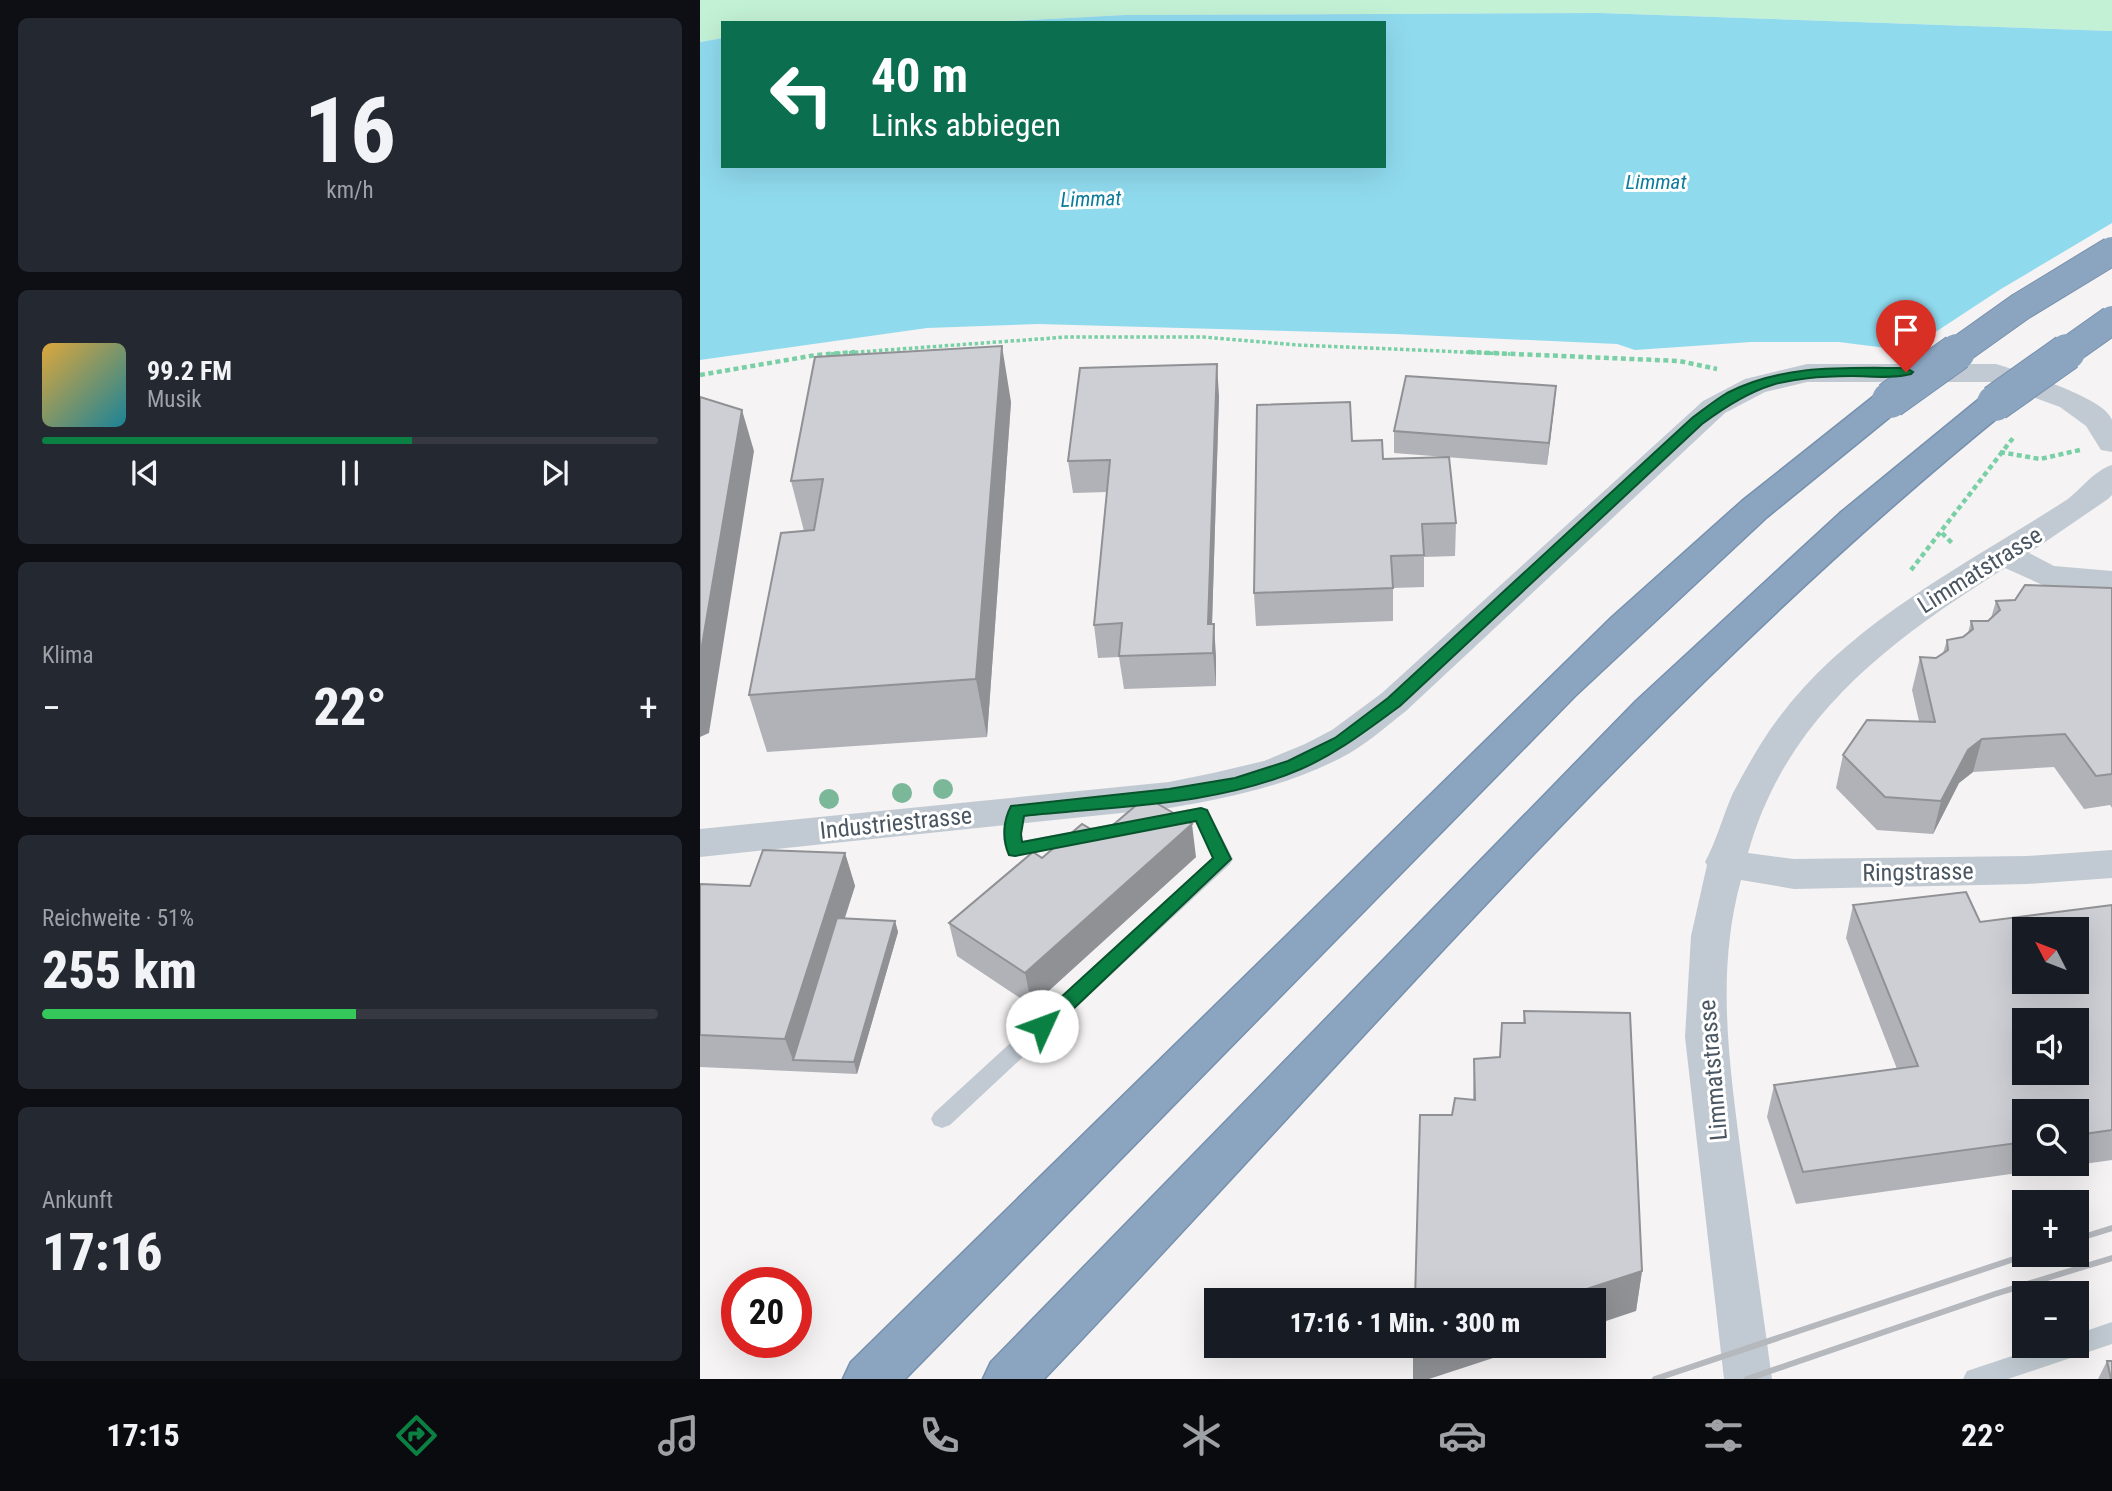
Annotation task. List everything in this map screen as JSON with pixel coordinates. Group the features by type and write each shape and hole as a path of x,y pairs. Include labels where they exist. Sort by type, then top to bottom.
{"highway":[{"path":"869,1379 1555,693 1726,534 1829,446 1890,400 2020,307 2112,251"},
{"path":"1009,1379 1628,732 1766,598 1995,388 2112,320"}],"street":[{"name":"Industriestrasse","path":"700,843 1169,795 1235,784 1294,765 1340,742 1394,702 1697,421 1731,396 1755,385 1807,373 1995,388"},
{"path":"1995,388 2071,401 2097,420 2098,446"},
{"name":"Limmatstrasse","path":"1748,1379 1706,1040 1710,927 1724,862 1749,795 1763,766 1789,727 1841,670 1911,613 2079,506 2097,492 2112,475"},
{"path":"2003,554 2047,576 2112,582"},
{"name":"Ringstrasse","path":"1724,862 1757,870 1794,874 2027,870 2112,864"}],"lane":[{"path":"942,1119 1223,859 1201,814 1015,850 1012,834 1017,810"},
{"path":"2089,1341 2112,1333"},
{"path":"1975,1379 2037,1358"}],"path":[{"path":"700,374 816,355 1067,337 1204,337 1297,345 1679,361 1717,369"},
{"path":"1911,613 1894,600 1891,592 1924,557 2000,452 2031,462 2098,446"}],"green space":[{"path":"700,0 2112,0 2112,31 1600,13 1125,15 1012,21 721,21 721,38 700,42"}],"water":[{"name":"Limmat","path":"1600,13 2112,31 2112,353 1910,351 1839,342 1751,342 1635,350 1617,344 1395,334 1038,324 927,328 700,360 700,42 721,38 721,168 1386,168 1386,21 1012,21 1125,15"}],"pier":[{"path":"2112,223 2112,356 1940,351 1902,354 2001,289"}],"building":[{"path":"1002,346 976,679 749,695 781,533 814,530 823,479 791,481 815,357"},
{"path":"1217,364 1208,624 1214,624 1213,653 1119,656 1122,623 1094,625 1110,460 1068,461 1080,368"},
{"path":"1406,376 1556,386 1549,443 1394,431"},
{"path":"700,397 742,410 700,657"},
{"path":"1350,402 1352,441 1382,440 1383,459 1449,457 1456,523 1422,524 1424,555 1391,556 1393,588 1254,593 1257,405"},
{"path":"2025,585 2112,588 2112,774 2096,776 2065,734 1982,739 1968,750 1941,801 1885,797 1843,755 1867,720 1935,722 1920,657 1936,658 1948,650 1947,640 1963,637 1973,629 1971,621 1988,621 2000,610 1996,601 2015,600"},
{"path":"1146,797 1192,824 1025,973 949,923 1033,852 1042,858 1082,824 1101,835"},
{"path":"763,850 845,853 785,1039 700,1035 700,884 750,886"},
{"path":"1966,892 1980,922 2012,918 2012,994 2090,994 2090,917 2019,917 2112,905 2112,1130 2089,1133 2089,1099 2012,1099 2012,1144 1803,1172 1774,1085 1918,1066 1853,905"},
{"path":"837,918 895,921 854,1062 793,1060"},
{"path":"1524,1011 1630,1013 1642,1271 1590,1288 1415,1288 1420,1115 1452,1115 1455,1098 1475,1100 1474,1059 1500,1057 1502,1023 1525,1023"},
{"path":"2107,1361 2112,1361 2112,1379 2111,1379"}],"railway":[{"path":"2089,1235 2112,1228"},
{"path":"1747,1379 1995,1294 2112,1258"},
{"path":"1655,1379 2012,1260"}],"route":[{"path":"1042,1026 1223,859 1201,814 1015,850 1012,834 1017,810 1169,795 1235,784 1294,765 1340,742 1394,702 1697,421 1731,396 1779,377 1807,373 1906,372"}]}
